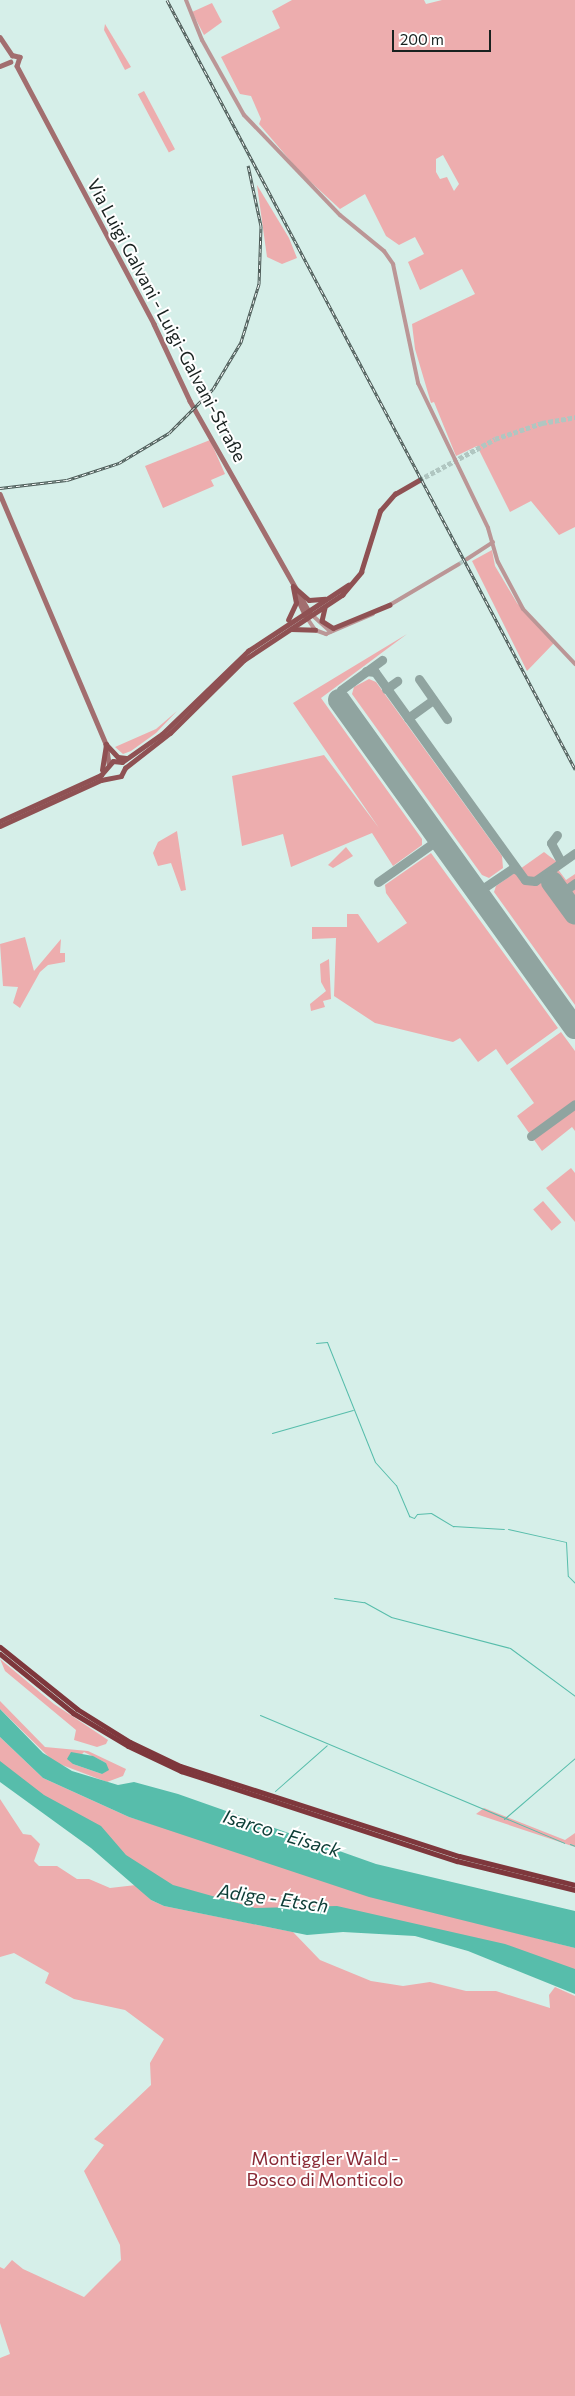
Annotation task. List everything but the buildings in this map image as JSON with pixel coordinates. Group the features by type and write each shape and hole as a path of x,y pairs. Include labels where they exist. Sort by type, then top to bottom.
{"highway":[{"path":"0,1647 77,1710 130,1742 180,1766 440,1851 575,1885"},
{"path":"0,1654 73,1713 128,1746 181,1771 456,1861 575,1890"}],"main road":[{"path":"0,37 12,56 10,62 0,66"},
{"name":"Via Luigi Galvani - Luigi-Galvani-Straße","path":"12,56 21,58 17,66 154,324 190,401 226,460 308,613"},
{"path":"10,62 17,66"},
{"path":"389,605 329,627 323,623 322,613 361,572 380,511 395,494 419,480"},
{"path":"0,494 106,744 125,768"},
{"path":"0,826 111,776 121,776 125,768 170,733 238,665 282,631 339,593 354,577 364,561"},
{"path":"293,586 308,600 318,601 354,577"},
{"path":"0,821 92,780 108,766 145,748 234,663 283,625 294,612 293,586"},
{"path":"283,625 338,598"},
{"path":"282,631 300,627 315,630"},
{"path":"106,744 122,758 145,748"},
{"path":"106,744 111,776"},
{"path":"92,780 104,767 106,744"}],"street":[{"path":"186,0 244,115 336,211 384,251 393,264 418,384 493,542 498,562 523,609 575,664"},
{"path":"467,559 493,542"},
{"path":"308,613 315,630 333,633 389,605 459,564"},
{"path":"308,613 333,633"}],"green space":[{"path":"292,0 424,0 426,4 442,0 575,0 575,527 559,535 531,501 510,512 477,446 456,456 434,402 431,403 415,349 412,324 475,294 462,269 420,290 408,262 424,254 415,237 399,245 386,236 365,194 340,209 300,172 259,124 261,119 251,96 240,94 221,57 280,28 272,11","holes":["443,155 459,184 454,191 447,177 440,179 436,172 436,159"]},
{"path":"212,3 222,22 204,35 192,12"},
{"path":"105,24 131,67 125,70 104,30"},
{"path":"144,91 175,149 169,153 138,94"},
{"path":"257,185 289,238 297,258 282,264 267,257"},
{"path":"210,440 225,474 211,480 214,486 163,508 145,466"},
{"path":"492,550 495,566 517,603 554,643 527,671 472,561"},
{"path":"407,634 321,698 422,839 422,845 393,866 372,833 291,867 283,834 242,846 232,776 324,755 379,828 293,703"},
{"path":"369,679 376,682 502,856 503,868 489,878 482,875 352,694 354,687"},
{"path":"177,711 156,733 131,751 123,754 115,747 156,729"},
{"path":"177,831 186,890 181,891 171,863 158,866 153,853 158,842"},
{"path":"346,847 353,856 333,868 328,865"},
{"path":"544,852 557,862 535,878 525,878 520,869"},
{"path":"431,853 558,1028 507,1065 496,1049 478,1062 460,1038 453,1042 375,1023 334,996 336,938 312,939 312,927 347,927 347,914 358,914 378,943 407,923 386,893 385,885"},
{"path":"557,868 566,880 575,874 575,1005 494,892 496,886 516,872 531,884"},
{"path":"25,937 34,971 61,939 60,953 65,953 65,962 48,965 40,972 20,1008 13,1003 18,987 3,986 0,944"},
{"path":"329,959 331,999 323,1001 325,1007 311,1011 310,1004 326,991 321,982 320,964"},
{"path":"561,1032 575,1051 575,1131 572,1127 542,1151 517,1116 534,1103 510,1069"},
{"path":"571,1168 575,1173 575,1222 546,1188"},
{"path":"543,1201 561,1222 552,1231 533,1210"},
{"path":"0,1659 54,1704 108,1740 106,1744 97,1747 74,1740 76,1730 5,1671"},
{"path":"0,1701 45,1747 88,1751 126,1769 123,1776 107,1782 54,1762 0,1709","holes":["84,1752 106,1763 102,1774 73,1764"]},
{"path":"0,1737 43,1778 129,1817 458,1918 575,1948 575,1983 464,1941 185,1899 0,1773"},
{"name":"Montiggler Wald - Bosco di Monticolo","path":"0,1799 23,1834 31,1835 40,1844 34,1861 39,1866 57,1866 77,1879 89,1879 110,1888 136,1885 151,1900 164,1906 293,1932 320,1960 371,1981 403,1986 430,1982 466,1991 496,1991 550,2008 549,1995 555,1987 575,1996 575,2396 0,2396 0,2358 10,2354 0,2323 0,2267 4,2269 12,2260 23,2269 84,2297 121,2260 120,2245 84,2171 104,2145 94,2139 151,2085 150,2063 164,2039 125,2010 74,1999 45,1983 49,1973 14,1953 0,1957"},
{"path":"484,1808 565,1840 575,1833 575,1847 476,1814"}],"water":[{"name":"Isarco - Eisack","path":"0,1709 43,1753 72,1771 118,1785 134,1782 178,1794 376,1864 575,1911 575,1948 369,1897 129,1817 43,1778 0,1737"},
{"path":"71,1752 93,1756 106,1763 109,1770 102,1774 73,1764 67,1759"},
{"path":"0,1761 44,1795 101,1826 126,1855 173,1885 255,1908 337,1906 505,1944 575,1969 575,1994 468,1951 415,1936 343,1932 307,1935 164,1906 151,1900 91,1848 0,1782"}],"waterway":[{"path":"316,1343 327,1342 375,1462 396,1485 409,1516 414,1518 417,1514 431,1513 453,1526 504,1529"},
{"path":"272,1433 353,1410"},
{"path":"508,1529 566,1542 568,1576 575,1583"},
{"path":"334,1598 364,1602 391,1617 510,1648 575,1696"},
{"path":"260,1715 564,1843"},
{"path":"275,1791 327,1745"},
{"path":"504,1819 575,1758"},
{"path":"570,1844 575,1846"}],"taxiway":[{"path":"339,700 341,690 382,660"},
{"path":"366,671 375,672 525,880 535,881 575,853"},
{"path":"419,679 447,719"},
{"path":"386,689 397,681"},
{"path":"408,718 433,700"},
{"path":"557,835 551,843 561,862"},
{"path":"378,882 439,839"},
{"path":"472,884 482,889 513,868 517,870"},
{"path":"560,894 575,883"},
{"path":"484,888 484,901"},
{"path":"531,1136 575,1104"}],"runway":[{"path":"339,700 575,1028"},
{"path":"552,882 575,914"}],"tunnel":[{"path":"419,480 495,439 542,423 575,417"},
{"path":"459,564 467,559"}],"railway":[{"path":"167,0 575,769"},
{"path":"0,488 67,480 119,463 169,433 213,389 241,342 259,284 261,226 248,165"}],"water label":[{"name":"Adige - Etsch","path":"273,1898"}]}
